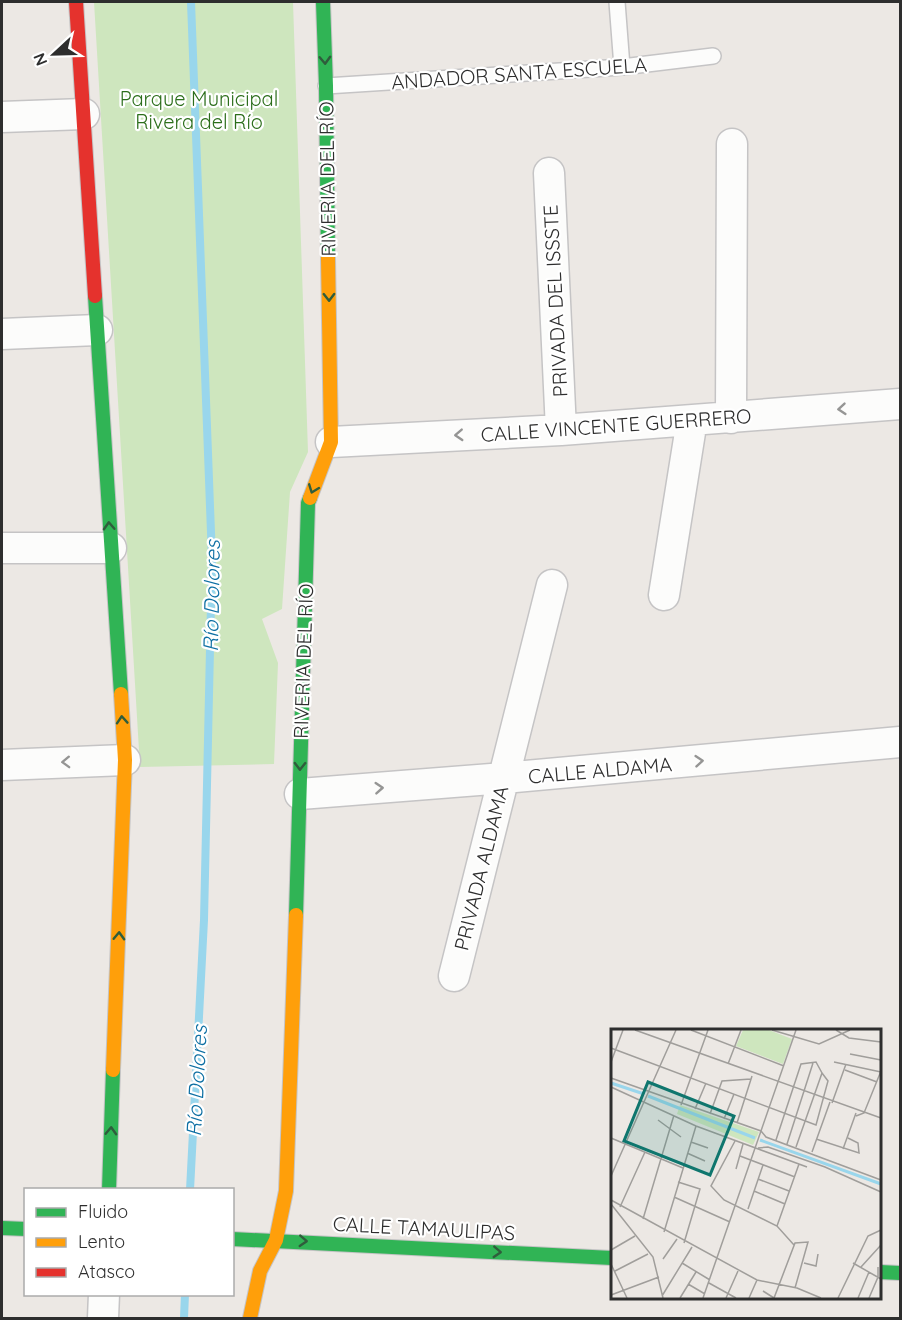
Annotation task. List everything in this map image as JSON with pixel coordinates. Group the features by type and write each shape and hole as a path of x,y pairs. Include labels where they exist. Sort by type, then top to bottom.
{"street":[{"path":"76,2 124,760 109,1188"},
{"name":"RIVERIA DEL RÍO","path":"250,1318 260,1271 276,1240 286,1191 308,503 331,442 323,2"},
{"path":"2,117 84,114"},
{"path":"731,418 732,144"},
{"name":"PRIVADA DEL ISSSTE","path":"549,173 561,429"},
{"path":"2,334 97,330"},
{"name":"CALLE VINCENTE GUERRERO","path":"331,442 731,418 900,404"},
{"path":"664,595 692,420"},
{"path":"2,548 111,548"},
{"name":"PRIVADA ALDAMA","path":"454,976 552,585"},
{"name":"CALLE ALDAMA","path":"300,794 900,742"},
{"path":"2,765 124,760"},
{"path":"2,1228 24,1229"},
{"name":"CALLE TAMAULIPAS","path":"238,1239 611,1258"},
{"path":"881,1272 900,1273"},
{"path":"103,1318 104,1296"}],"lane":[{"path":"617,2 622,67"},
{"name":"ANDADOR SANTA ESCUELA","path":"326,86 622,67 712,56"}],"green space":[{"name":"Parque Municipal Rivera del Río","path":"94,2 293,2 308,452 290,492 282,609 262,619 278,663 274,764 140,767"}],"waterway":[{"name":"Río Dolores","path":"190,1188 204,920 212,559 191,2"},
{"name":"Río Dolores","path":"184,1318 185,1296"}],"traffic: fast":[{"path":"323,2 328,258"},
{"path":"95,296 121,694"},
{"path":"296,915 308,503 310,498"},
{"path":"109,1188 113,1070"},
{"path":"2,1228 24,1229"},
{"path":"234,1239 611,1258"},
{"path":"881,1272 900,1273"}],"traffic: slow":[{"path":"310,498 331,442 328,258"},
{"path":"113,1070 125,760 121,694"},
{"path":"250,1318 260,1271 276,1240 286,1191 296,915"}],"traffic: jam":[{"path":"76,2 95,296"}]}
